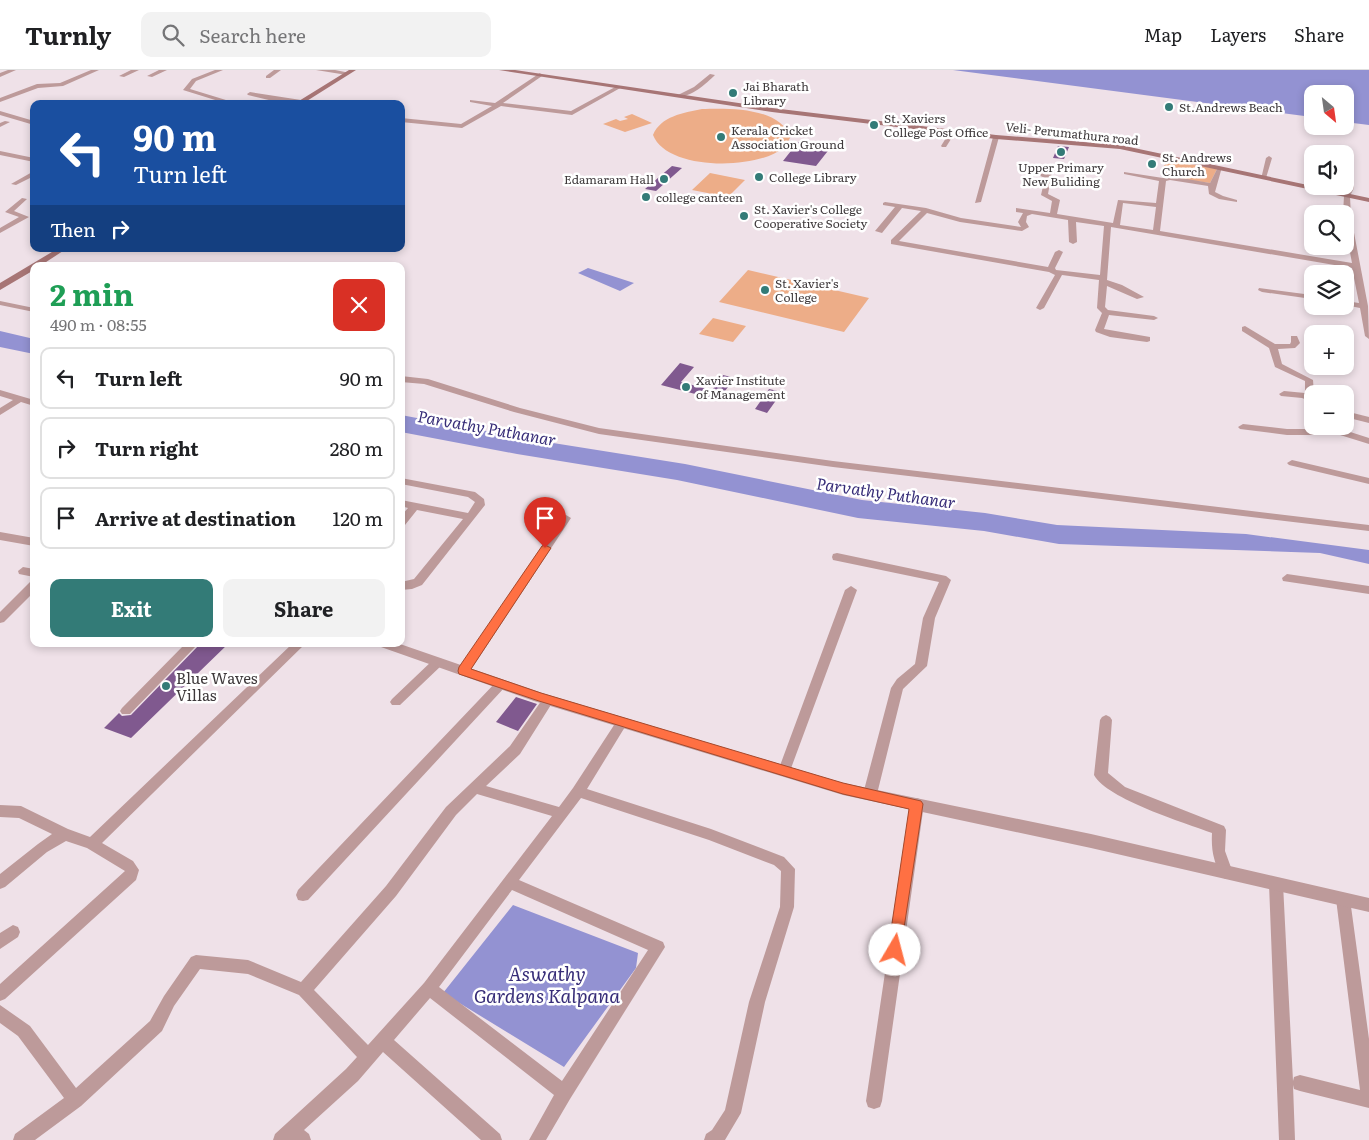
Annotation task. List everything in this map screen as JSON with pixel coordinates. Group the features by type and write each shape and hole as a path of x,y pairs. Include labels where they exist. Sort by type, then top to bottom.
{"main road":[{"name":"Veli- Perumathura road","path":"502,70 772,110 996,137 1120,147 1369,200"},
{"path":"304,100 350,72"},
{"path":"41,262 57,252"},
{"path":"0,286 30,268"}],"street":[{"path":"0,75 13,70"},
{"path":"0,100 37,86 60,85 96,70"},
{"path":"122,76 136,70"},
{"path":"150,76 164,70"},
{"path":"220,70 194,80 186,90 222,100"},
{"path":"268,77 278,70"},
{"path":"319,70 350,72"},
{"path":"405,120 460,126 466,124 540,75"},
{"path":"680,96 696,88 712,75"},
{"path":"472,101 572,113 619,87"},
{"path":"26,98 43,92"},
{"path":"250,94 280,100"},
{"path":"0,108 9,105"},
{"path":"0,113 30,120"},
{"path":"0,125 7,122"},
{"path":"944,146 953,132"},
{"path":"977,202 996,137"},
{"path":"0,148 30,154"},
{"path":"0,153 30,159"},
{"path":"1263,178 1269,158"},
{"path":"1018,164 1035,172 1047,174 1044,195 1056,200 1053,216"},
{"path":"1220,168 1212,185 1213,198 1235,201"},
{"path":"1126,173 1162,180 1170,178 1212,185"},
{"path":"14,184 30,175"},
{"path":"1133,183 1136,175"},
{"path":"1156,233 1162,180"},
{"path":"1347,196 1347,217 1369,336"},
{"path":"9,211 24,199"},
{"path":"1154,318 1106,312 1101,306 1112,226 1120,201 1159,205"},
{"path":"885,204 926,210 960,220 1022,229 1025,227 1022,222 1024,215 1031,212"},
{"path":"879,232 900,206"},
{"path":"0,208 25,216"},
{"path":"926,210 894,242 1104,280 1140,297"},
{"path":"1019,210 1357,266"},
{"path":"0,231 30,214"},
{"path":"1072,219 1073,242"},
{"path":"1051,270 1059,252"},
{"path":"1040,308 1060,273"},
{"path":"1262,290 1304,297"},
{"path":"0,303 30,309"},
{"path":"1354,304 1364,306"},
{"path":"1106,312 1099,330 1146,339"},
{"path":"1245,329 1273,347 1292,346 1296,343 1294,338"},
{"path":"1273,347 1278,365 1309,380 1310,385"},
{"path":"405,380 446,387 517,410 599,431 833,464 1369,528"},
{"path":"0,393 30,401"},
{"path":"1284,394 1304,395"},
{"path":"0,412 20,399"},
{"path":"1354,416 1369,420"},
{"path":"1243,427 1287,432 1341,432 1369,442"},
{"path":"1292,463 1369,481"},
{"path":"405,483 477,496 480,501 480,506 418,582 412,586 405,586"},
{"path":"405,504 470,517"},
{"path":"405,518 415,505"},
{"path":"464,671 566,518"},
{"path":"0,536 30,541"},
{"path":"837,557 946,580 929,618 920,666 901,682 897,688 870,794"},
{"path":"1286,578 1369,590"},
{"path":"0,619 4,608 30,589"},
{"path":"784,771 851,590"},
{"path":"126,711 189,647"},
{"path":"92,844 296,647"},
{"path":"395,647 548,700 843,789 1369,905"},
{"path":"396,702 438,662"},
{"path":"303,895 502,684"},
{"path":"304,990 390,891 451,811 515,750 548,700"},
{"path":"1106,720 1101,775 1120,791 1219,830 1218,851 1226,873"},
{"path":"292,1137 383,1041 429,988 578,792 622,722"},
{"path":"475,788 561,813"},
{"path":"578,792 711,835 779,861 788,869 787,907 757,1002 732,1113 718,1136 712,1140"},
{"path":"874,1101 916,804"},
{"path":"0,811 21,812 66,835 92,844 128,865 132,870 131,876 0,994"},
{"path":"0,883 48,844 66,835"},
{"path":"508,882 658,947 564,1093 537,1140"},
{"path":"1276,884 1287,1140"},
{"path":"1300,1083 1368,1100 1364,1030 1343,899"},
{"path":"0,942 13,932"},
{"path":"21,1140 75,1100 156,1026 169,1001 196,962 248,967 304,990 368,1057"},
{"path":"429,988 564,1093"},
{"path":"0,1013 24,1031 75,1100"},
{"path":"383,1041 494,1140"}],"shaded area":[{"name":"Kerala Cricket Association Ground","path":"702,109 753,111 777,120 785,128 790,138 783,148 771,155 734,163 714,163 693,161 676,155 662,147 653,135 661,123 667,119"},
{"path":"632,114 652,123 625,132 603,124 616,119 620,121 628,119 624,117"},
{"path":"1170,159 1217,169 1210,183 1164,177 1167,170 1161,169"},
{"path":"710,173 745,180 728,197 692,190"},
{"path":"748,270 869,298 844,332 719,302"},
{"path":"713,318 746,326 733,342 699,334"}],"water":[{"path":"953,70 1369,70 1369,125 1354,123 1354,85 1304,85 1304,116"},
{"path":"588,268 634,283 620,291 578,273"},
{"path":"0,331 30,338 30,353 0,347"},
{"path":"405,416 528,439 685,464 862,500 985,513 1057,525 1246,534 1369,550 1369,564 1320,553 1059,544 984,531 858,518 677,480 517,454 405,433"},
{"name":"Aswathy Gardens Kalpana","path":"513,905 638,953 636,968 564,1067 443,993"}],"building":[{"path":"809,141 819,143 817,145 831,147 816,166 783,161 798,142 807,144"},
{"name":"Upper Primary New Buliding","path":"1058,146 1069,147 1064,159 1053,158"},
{"name":"Edamaram Hall","path":"672,166 682,168 656,191 645,189"},
{"name":"Xavier Institute of Management","path":"680,363 694,367 681,382 712,390 723,375 735,378 718,400 661,385"},
{"path":"769,389 782,392 767,413 755,409"},
{"name":"Blue Waves Villas","path":"197,647 225,647 131,738 104,728 119,713 122,716 131,715"},
{"path":"516,697 537,704 518,731 496,722"}],"place":[{"name":"Jai Bharath Library","path":"733,93"},
{"name":"St.Andrews Beach","path":"1169,107"},
{"name":"St. Xaviers College Post Office","path":"874,125"},
{"name":"Kerala Cricket Association Ground","path":"721,137"},
{"name":"Upper Primary New Buliding","path":"1061,152"},
{"name":"St. Andrews Church","path":"1152,164"},
{"name":"College Library","path":"759,177"},
{"name":"Edamaram Hall","path":"664,179"},
{"name":"college canteen","path":"646,197"},
{"name":"St. Xavier's College Cooperative Society","path":"744,216"},
{"name":"St. Xavier's College","path":"765,290"},
{"name":"Xavier Institute of Management","path":"686,387"},
{"name":"Blue Waves Villas","path":"166,686"}],"route":[{"path":"545,548 464,671 539,697 843,789 916,804 895,950"}],"water label":[{"name":"Parvathy Puthanar","path":"487,427"},
{"name":"Parvathy Puthanar","path":"886,492"}]}
